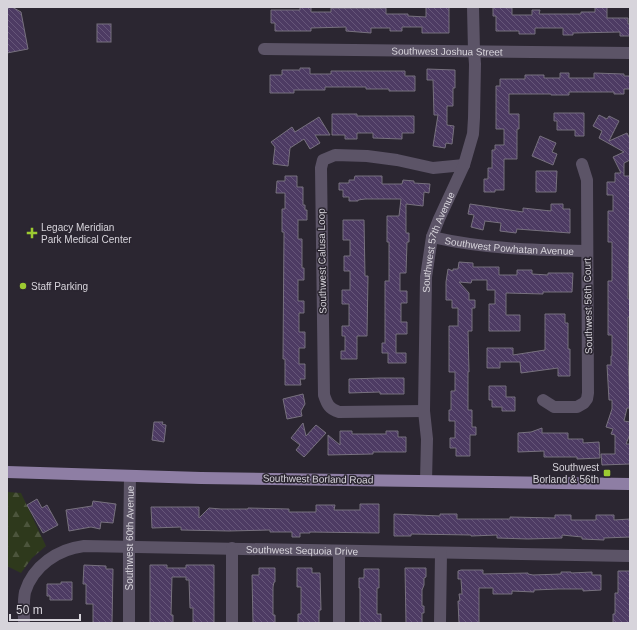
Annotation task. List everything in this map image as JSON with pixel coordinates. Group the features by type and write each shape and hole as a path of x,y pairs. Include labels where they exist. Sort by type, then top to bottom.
{"main road":[{"name":"Southwest Borland Road","path":"7,472 130,476 630,484"}],"street":[{"name":"Southwest 57th Avenue","path":"426,481 427,438 424,411 426,277 432,237 464,165 473,134 475,64 473,7"},
{"name":"Southwest Joshua Street","path":"264,48 630,53"},
{"name":"Southwest Calusa Loop","path":"424,411 339,412 327,404 324,394 321,168 323,160 336,155 367,156 397,160 433,168 464,165"},
{"name":"Southwest 56th Court","path":"542,400 554,407 577,407 581,406 587,399 587,180 582,164"},
{"name":"Southwest Powhatan Avenue","path":"432,237 483,247 523,250 586,251"},
{"name":"Southwest 60th Avenue","path":"129,623 130,476"},
{"name":"Southwest Sequoia Drive","path":"24,623 25,593 35,573 53,556 73,547 232,548 630,556"},
{"path":"232,548 232,623"},
{"path":"339,550 339,623"},
{"path":"440,623 441,553"}],"green space":[{"path":"7,492 21,493 46,546 32,558 21,573 7,566"}],"building":[{"path":"7,7 12,7 21,12 28,49 7,53"},
{"path":"300,7 311,7 311,12 331,12 331,8 386,8 386,14 408,14 408,16 426,17 426,7 449,7 449,33 422,33 422,27 402,27 402,31 390,31 390,28 371,28 371,33 346,31 346,27 311,28 311,31 275,31 275,23 271,23 271,10 300,10"},
{"path":"493,7 512,8 512,15 532,15 532,10 540,10 539,14 581,14 581,12 595,12 595,7 607,7 607,18 628,18 628,24 630,24 630,36 620,36 620,32 573,33 573,35 563,35 563,28 535,28 535,34 519,34 519,31 496,31 496,16 493,16"},
{"path":"97,24 111,24 111,42 97,42"},
{"path":"300,68 310,68 310,74 331,74 331,71 405,71 405,76 415,76 415,91 389,91 389,89 366,89 366,87 325,87 325,90 294,90 294,93 270,93 270,75 282,75 282,70 300,70"},
{"path":"427,69 455,70 453,106 447,106 447,125 454,126 452,144 446,143 445,148 433,146 438,115 434,115 433,80 427,80"},
{"path":"560,73 569,73 569,78 594,78 594,73 624,74 624,76 630,76 630,89 624,89 624,94 614,94 614,92 569,92 569,95 509,94 509,114 519,114 519,129 517,129 517,159 504,159 504,190 484,192 484,179 488,179 488,168 492,168 492,150 495,150 495,145 504,145 504,129 496,129 496,86 500,86 500,79 525,79 525,75 544,75 544,78 560,78"},
{"path":"554,113 584,113 584,136 575,136 575,130 557,130 557,121 554,121"},
{"path":"332,114 357,114 357,116 414,116 414,133 402,133 402,139 373,138 373,133 357,133 357,139 345,139 345,135 332,135"},
{"path":"599,115 607,119 609,116 619,121 609,141 627,133 630,139 630,160 624,163 624,176 630,176 628,299 630,299 630,317 628,317 628,357 630,408 627,408 624,421 630,422 630,434 626,444 630,444 630,464 602,465 601,454 615,454 615,435 611,434 613,429 606,427 612,409 612,400 609,400 607,365 611,365 612,356 612,335 608,335 608,281 612,281 612,242 608,242 608,211 613,211 613,195 607,195 607,182 615,182 615,173 621,173 613,157 624,152 599,138 602,131 593,126"},
{"path":"319,117 330,135 315,135 320,143 310,149 304,139 290,148 288,166 273,164 275,147 271,142 292,127 295,132"},
{"path":"540,136 556,143 552,152 557,154 553,165 532,156"},
{"path":"536,171 557,171 556,192 536,192"},
{"path":"285,176 297,176 297,187 303,187 303,205 305,205 305,210 307,210 307,220 298,220 298,239 302,239 302,268 304,268 304,280 298,280 298,301 304,301 304,313 299,313 299,332 305,332 305,348 299,348 299,364 305,364 305,379 300,379 301,385 285,385 285,359 283,359 284,232 282,232 282,209 285,209 285,193 276,193 277,181 285,181"},
{"path":"355,176 382,176 382,184 402,184 403,180 414,181 414,183 430,184 429,193 424,192 423,206 406,204 406,233 409,233 409,242 407,242 406,273 400,273 400,291 407,291 407,303 401,303 401,322 407,322 407,334 396,334 396,353 406,353 406,363 388,363 388,353 382,353 382,343 385,343 385,281 389,281 387,216 399,216 401,199 365,199 349,201 349,197 343,197 343,190 339,190 339,183 349,183 349,180 354,180"},
{"path":"470,204 523,212 523,208 551,211 551,204 563,204 563,209 570,209 570,233 517,229 516,233 500,231 501,223 485,221 483,230 471,227 474,215 468,214"},
{"path":"343,220 364,220 365,276 368,276 367,336 357,336 357,359 341,359 341,351 345,351 345,336 342,336 342,326 349,326 349,304 342,304 342,290 350,290 350,271 344,271 344,256 350,256 350,240 343,240"},
{"path":"459,262 473,263 473,267 499,267 499,275 517,275 517,270 532,270 532,274 548,275 548,273 573,273 572,292 543,292 543,294 506,293 506,315 520,315 520,331 489,331 489,304 495,304 495,290 487,290 487,280 472,280 471,283 459,282 469,293 469,300 475,300 475,308 472,308 472,331 468,331 468,410 472,410 472,427 476,427 476,435 470,435 470,456 456,456 456,448 450,448 450,438 455,438 455,421 449,421 449,410 451,410 451,391 455,391 455,372 449,372 449,326 458,326 458,308 452,308 452,300 446,300 446,282 448,269 453,271 453,269 458,269"},
{"path":"545,314 565,314 565,323 568,323 570,376 558,376 558,368 521,373 520,362 500,362 500,368 487,368 487,348 513,348 513,355 545,350"},
{"path":"404,378 404,394 380,394 380,392 349,393 349,379"},
{"path":"489,386 506,386 506,397 515,397 515,411 502,411 502,407 492,407 492,400 489,400"},
{"path":"303,394 305,404 301,411 302,416 287,419 283,399"},
{"path":"154,422 163,422 162,424 166,425 164,442 152,440"},
{"path":"303,423 306,436 316,425 326,433 304,457 296,450 300,445 291,438"},
{"path":"542,428 542,433 568,433 568,439 583,439 583,443 599,442 600,458 577,459 577,457 544,457 544,451 518,452 518,433 531,432"},
{"path":"340,431 352,431 352,434 386,434 386,431 398,431 398,437 406,437 406,452 373,452 373,454 328,455 328,435 340,445"},
{"path":"37,499 42,508 47,505 58,525 43,533 27,505"},
{"path":"93,501 116,504 113,523 101,522 100,529 91,527 69,531 66,510 92,506"},
{"path":"360,504 379,504 379,533 310,532 300,533 300,537 292,537 292,532 270,532 270,530 229,531 181,530 181,527 152,528 151,507 199,507 199,518 209,508 289,509 289,512 316,512 316,505 335,505 334,510 360,510"},
{"path":"394,514 440,516 440,514 457,514 457,519 510,519 510,517 555,518 555,515 571,515 571,520 596,520 596,515 614,515 614,520 630,519 630,537 604,538 604,540 582,539 582,537 562,535 562,538 528,539 497,538 497,535 471,536 411,534 411,536 394,536"},
{"path":"84,565 106,566 106,569 113,569 112,623 93,623 93,604 86,604 86,584 83,584"},
{"path":"150,565 167,565 167,568 186,568 186,565 214,565 214,623 193,623 193,608 190,608 189,580 186,580 186,577 172,577 171,615 173,615 173,623 150,623"},
{"path":"259,568 275,568 273,615 275,615 275,623 253,623 252,575 259,575"},
{"path":"297,568 312,568 312,573 320,573 321,610 319,610 319,623 298,623 298,614 301,614 301,587 297,587"},
{"path":"405,568 426,568 426,577 424,578 422,590 422,606 424,606 424,613 422,613 422,623 406,623"},
{"path":"364,569 379,569 377,614 381,614 381,623 360,623 359,578 364,578"},
{"path":"483,570 483,574 528,573 533,575 561,574 561,572 592,572 592,575 601,575 601,590 583,591 583,589 558,589 534,590 534,592 512,591 512,594 493,594 493,588 479,588 479,623 459,623 458,601 460,601 459,594 462,594 461,579 458,579 458,571"},
{"path":"618,571 630,571 630,623 613,623 613,614 615,614 615,593 618,593"},
{"path":"61,582 72,582 72,600 50,600 50,596 47,596 47,584 61,584"}],"place":[{"name":"Legacy Meridian Park Medical Center","path":"32,233"},
{"name":"Staff Parking","path":"23,286"},
{"name":"Southwest Borland & 56th","path":"607,473"}]}
